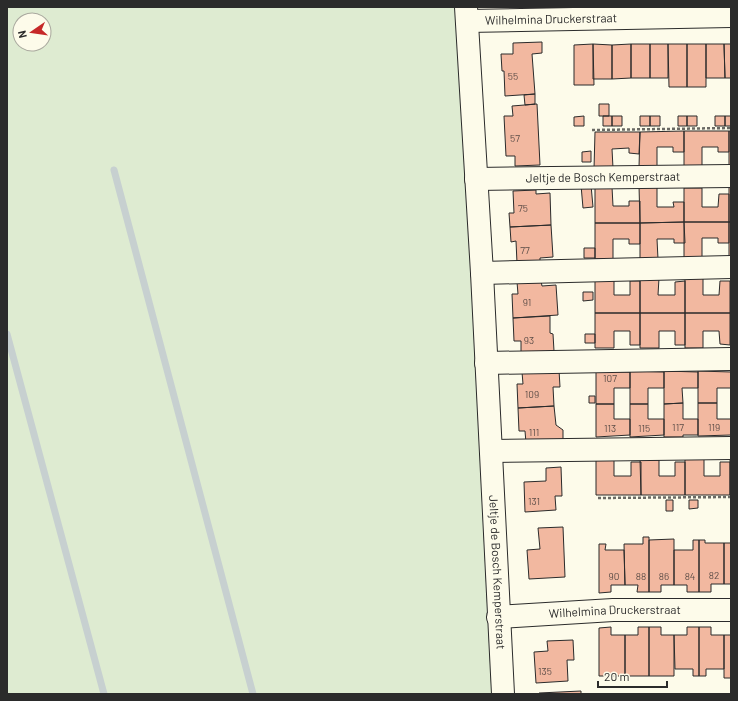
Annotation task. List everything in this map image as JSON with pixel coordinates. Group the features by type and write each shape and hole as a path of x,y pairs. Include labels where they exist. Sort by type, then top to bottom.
{"street":[{"name":"Wilhelmina Druckerstraat","path":"467,14 731,16"},
{"name":"Jeltje de Bosch Kemperstraat","path":"467,14 482,273 503,694"},
{"name":"Jeltje de Bosch Kemperstraat","path":"476,179 731,176"},
{"path":"482,273 731,267"},
{"path":"486,362 731,359"},
{"path":"491,451 731,448"},
{"name":"Wilhelmina Druckerstraat","path":"498,617 612,610 731,610"}],"path":[{"path":"592,130 731,128"},
{"path":"598,498 731,497"}],"green space":[{"path":"7,7 458,7 492,694 7,694"}],"building":[{"path":"542,42 542,53 532,54 535,94 505,96 504,71 502,71 501,54 513,54 513,43"},
{"path":"593,44 612,45 612,79 593,79"},
{"path":"593,44 594,85 574,85 574,45"},
{"path":"631,44 650,44 650,78 631,78"},
{"path":"631,44 631,78 612,79 612,45"},
{"path":"650,44 668,44 668,78 650,78"},
{"path":"668,44 687,44 687,87 669,87"},
{"path":"687,44 706,44 706,87 687,87"},
{"path":"706,44 724,44 725,78 706,78"},
{"path":"724,44 731,44 731,78 725,78"},
{"path":"535,94 535,104 525,105 524,95"},
{"path":"537,104 540,165 515,166 515,156 506,156 504,116 513,116 512,106"},
{"path":"599,104 609,104 609,116 599,116"},
{"path":"584,116 584,126 574,126 574,117"},
{"path":"603,116 612,116 612,126 603,126"},
{"path":"612,116 622,116 622,126 612,126"},
{"path":"640,116 650,116 650,126 640,126"},
{"path":"650,116 660,116 660,126 650,126"},
{"path":"678,116 687,116 687,126 678,126"},
{"path":"687,116 697,116 697,126 687,126"},
{"path":"715,116 725,116 725,126 715,126"},
{"path":"725,116 731,116 731,126 725,126"},
{"path":"684,131 684,152 673,152 673,147 657,147 657,166 639,167 640,132"},
{"path":"684,131 729,131 729,152 718,152 718,147 702,147 702,166 684,166"},
{"path":"729,131 731,131 731,166 729,166"},
{"path":"595,132 640,132 639,154 629,153 629,148 612,149 613,168 594,169"},
{"path":"591,151 591,162 582,162 582,152"},
{"path":"581,185 591,185 593,207 583,208"},
{"path":"595,186 612,187 613,206 629,206 629,201 640,201 640,223 595,223"},
{"path":"639,186 657,186 657,207 674,207 673,202 684,202 684,222 640,223"},
{"path":"729,187 731,187 731,222 729,222"},
{"path":"684,188 702,188 702,207 718,207 719,194 729,194 729,222 684,222"},
{"path":"536,190 536,194 550,193 551,225 510,227 509,213 514,213 513,191"},
{"path":"684,222 729,222 729,243 718,243 718,238 702,238 702,258 684,258"},
{"path":"684,222 685,243 674,243 674,239 657,239 658,259 640,259 640,223"},
{"path":"729,222 731,222 731,257 729,257"},
{"path":"595,223 640,223 640,244 629,244 629,239 613,239 613,259 595,259"},
{"path":"551,225 553,257 540,258 540,262 517,263 516,241 511,242 510,227"},
{"path":"584,248 595,248 595,258 584,258"},
{"path":"640,278 659,278 658,295 675,295 675,282 685,281 685,313 640,313"},
{"path":"685,278 703,278 703,295 719,295 720,281 730,281 730,313 685,313"},
{"path":"595,279 614,279 614,295 630,295 630,281 640,281 640,313 595,313"},
{"path":"541,281 542,286 556,285 558,315 513,318 512,294 518,294 517,282"},
{"path":"583,292 593,292 593,300 583,301"},
{"path":"595,313 640,313 640,345 630,345 630,331 614,331 614,348 595,348"},
{"path":"640,313 685,313 685,345 675,345 675,331 659,331 659,348 640,348"},
{"path":"685,313 730,313 730,345 720,344 719,331 703,331 703,348 685,348"},
{"path":"550,316 550,333 553,334 554,351 521,353 521,341 514,341 513,318"},
{"path":"585,334 595,334 595,343 585,343"},
{"path":"559,370 560,387 553,387 554,406 518,408 517,384 523,384 522,372"},
{"path":"596,371 630,372 630,388 614,388 614,404 596,404"},
{"path":"630,371 664,372 664,388 648,388 648,404 630,404"},
{"path":"664,371 698,372 698,388 682,388 683,403 664,404"},
{"path":"698,371 731,372 731,388 717,388 717,403 698,403"},
{"path":"589,396 595,396 595,403 589,403"},
{"path":"683,403 683,419 698,419 698,435 664,437 664,404"},
{"path":"698,403 717,403 717,419 731,419 731,435 698,436"},
{"path":"596,404 614,404 614,419 630,419 630,435 596,437"},
{"path":"630,404 648,404 648,419 664,419 664,435 630,437"},
{"path":"554,406 556,425 563,430 563,441 526,443 525,431 519,431 518,408"},
{"path":"685,459 704,459 704,476 720,476 720,462 730,462 730,495 685,495"},
{"path":"730,459 731,494 730,495"},
{"path":"596,460 614,460 614,476 631,476 631,462 641,462 641,495 596,495"},
{"path":"640,460 659,460 659,476 675,476 675,462 685,462 685,495 641,495"},
{"path":"561,467 562,496 555,496 556,510 525,512 524,482 546,481 546,468"},
{"path":"666,500 673,500 673,511 666,511"},
{"path":"689,500 698,500 698,508 689,509"},
{"path":"563,527 565,577 529,579 527,550 540,549 538,528"},
{"path":"643,537 649,537 649,592 637,592 638,585 625,585 624,544 643,544"},
{"path":"674,539 674,585 661,585 661,592 649,592 649,540"},
{"path":"693,540 699,540 699,592 687,592 687,585 674,585 674,550 693,550"},
{"path":"699,540 705,540 705,543 724,543 724,584 711,584 711,592 699,592"},
{"path":"724,543 731,543 731,584 724,584"},
{"path":"599,544 606,544 605,550 624,550 625,585 611,585 611,592 599,593"},
{"path":"611,627 611,635 625,635 625,676 599,676 599,628"},
{"path":"638,627 649,627 649,676 625,676 625,635 638,635"},
{"path":"649,627 661,627 661,635 674,635 674,676 649,676"},
{"path":"687,627 699,627 699,676 693,676 693,669 675,669 674,635 687,635"},
{"path":"699,627 711,627 711,635 724,635 724,669 706,669 706,676 699,676"},
{"path":"724,635 731,635 731,678 724,678"},
{"path":"573,640 574,660 567,660 568,681 536,683 534,652 548,651 547,641"},
{"path":"581,691 581,694 539,694 539,693"}],"waterway":[{"path":"114,170 253,694"},
{"path":"7,334 104,694"}]}
